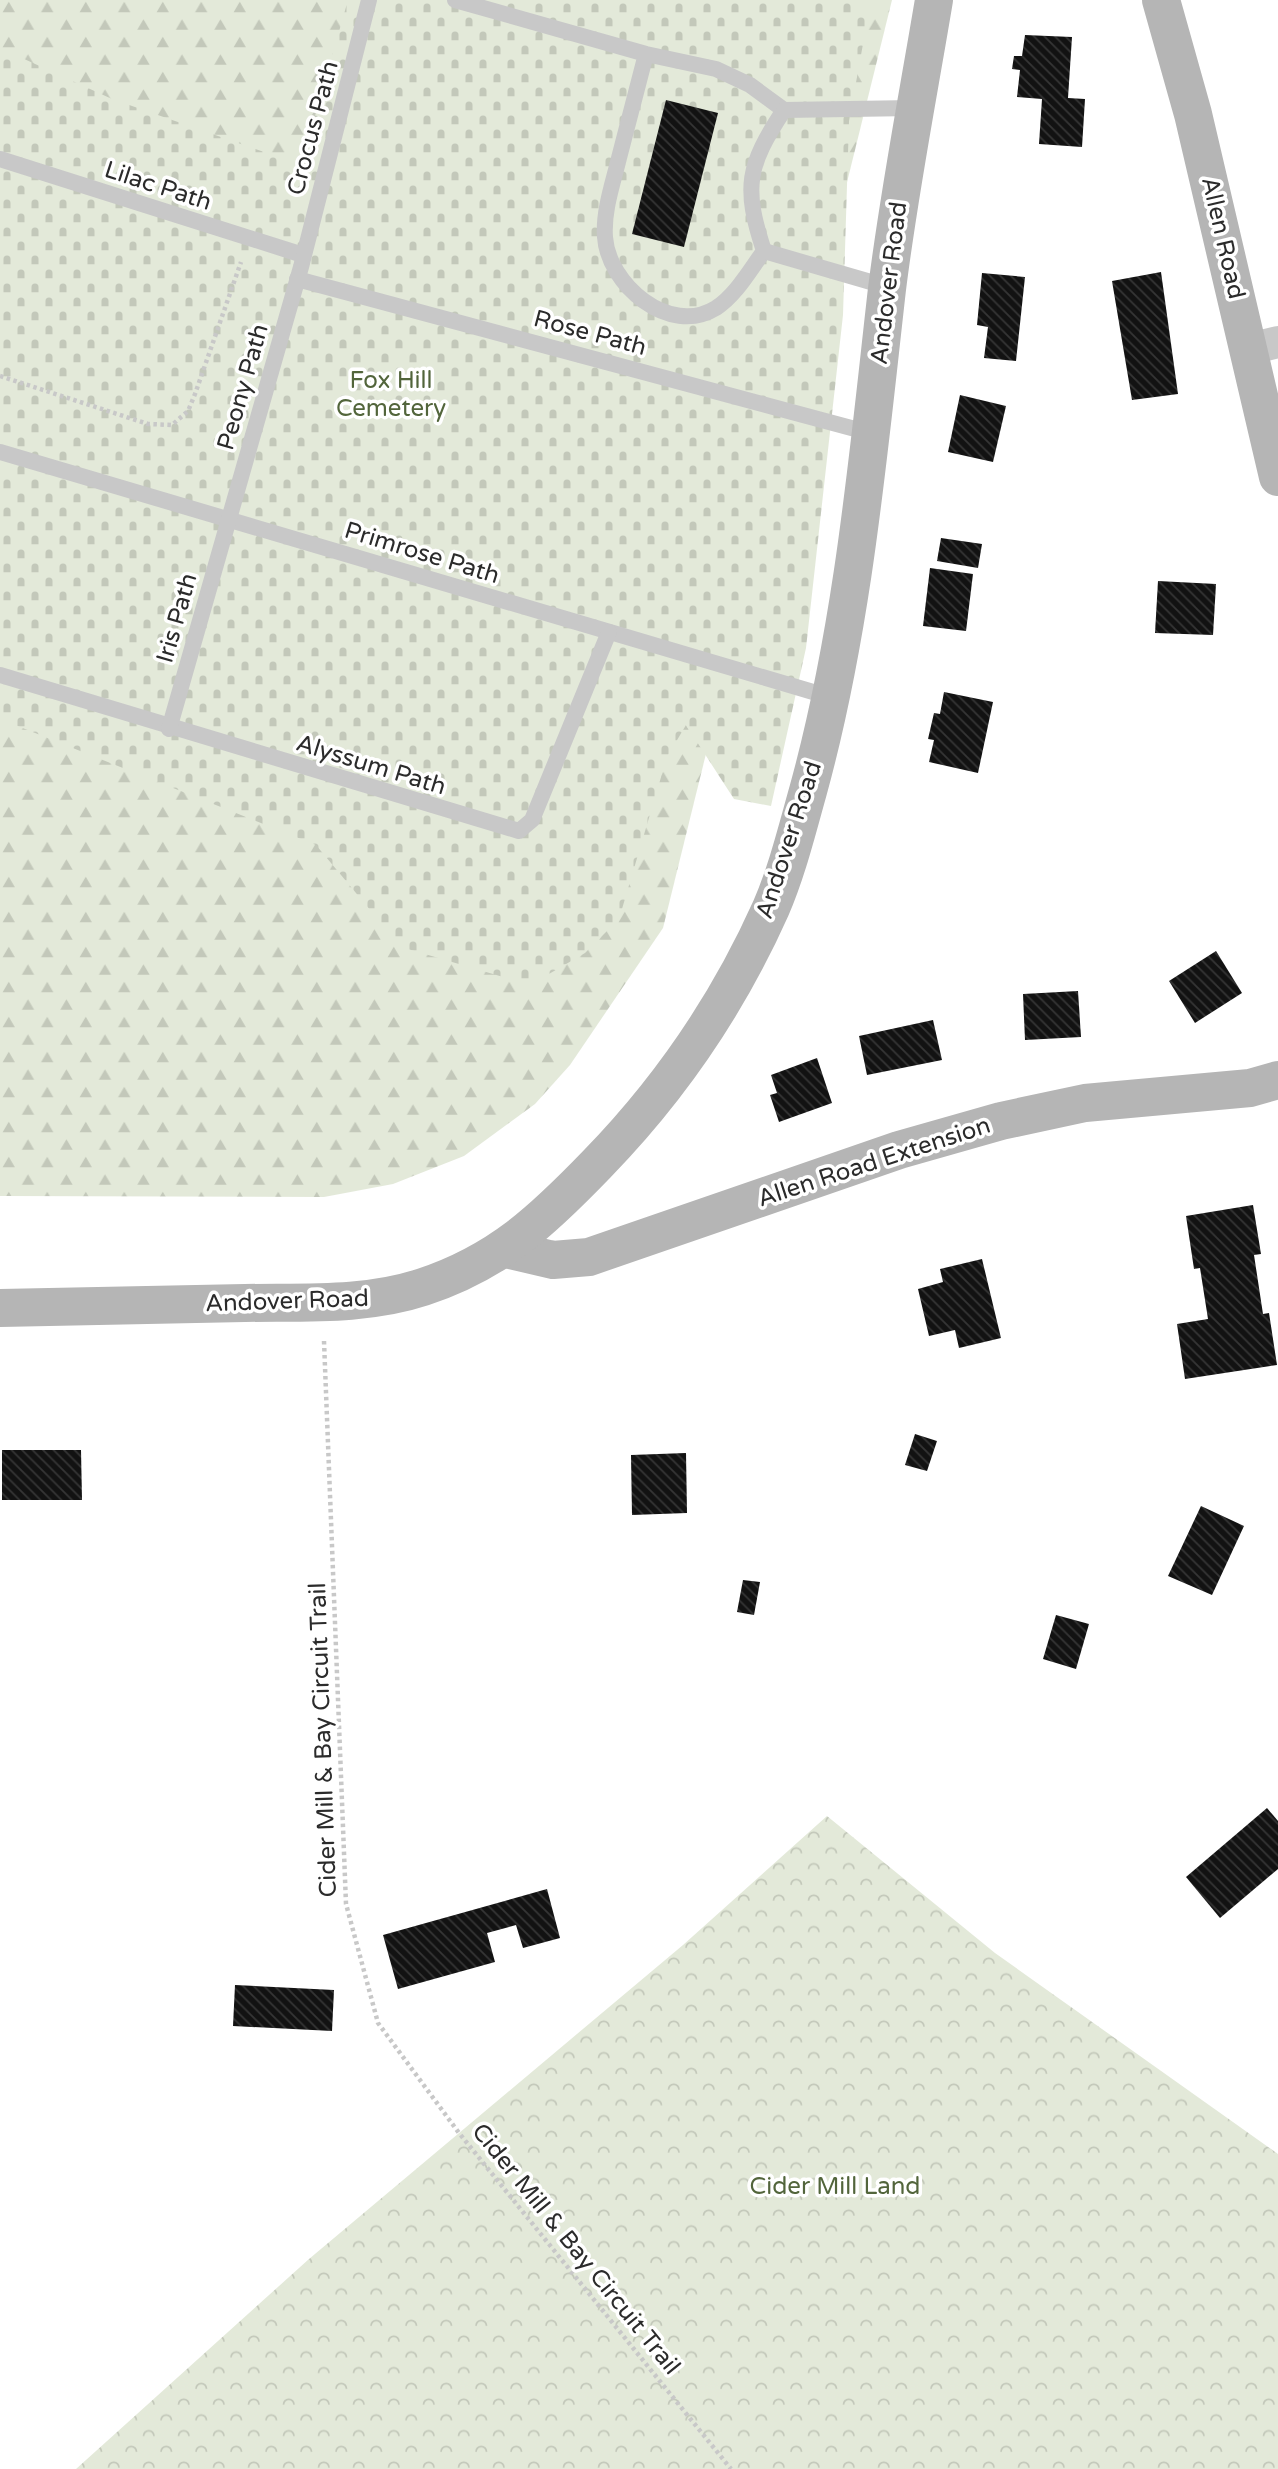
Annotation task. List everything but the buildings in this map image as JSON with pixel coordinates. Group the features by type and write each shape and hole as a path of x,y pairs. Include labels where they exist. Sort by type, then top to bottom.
{"main road":[{"name":"Andover Road","path":"0,1308 322,1303 387,1296 418,1289 478,1265 506,1249 555,1208 640,1115 696,1043 738,975 777,892 796,834 831,698 870,433 888,288 934,0"},
{"name":"Allen Road","path":"1161,0 1263,346 1278,477"},
{"name":"Allen Road Extension","path":"506,1249 553,1260 589,1257 899,1150 1000,1121 1085,1103 1269,1088"}],"lane":[{"name":"Crocus Path","path":"300,267 369,0"},
{"path":"455,0 646,54 716,69 750,85 784,110 915,108"},
{"path":"646,54 609,197 604,236 610,266 633,292 664,313 687,316 713,310 730,297 764,251"},
{"path":"764,251 753,218 752,169 762,143 784,110"},
{"name":"Lilac Path","path":"0,159 249,239 300,267"},
{"path":"764,251 888,288"},
{"name":"Rose Path","path":"300,267 870,433"},
{"name":"Peony Path","path":"228,519 300,267"},
{"name":"Primrose Path","path":"0,452 831,698"},
{"name":"Iris Path","path":"169,729 228,519"},
{"name":"Alyssum Path","path":"0,676 169,729 519,831 532,820 609,632"}],"path":[{"path":"0,376 148,424 172,425 188,411 249,239"},
{"name":"Cider Mill & Bay Circuit Trail","path":"322,1303 346,1904 377,2023 459,2133 732,2469"}],"green space":[{"name":"Fox Hill Cemetery","path":"0,0 892,0 663,928 570,1065 535,1104 464,1156 393,1184 324,1197 0,1196"},
{"name":"Fox Hill Cemetery","path":"348,0 871,0 849,121 843,315 806,648 771,806 734,799 686,725 667,757 619,919 585,953 530,985 401,947 316,845 0,719 0,48 112,99 301,165"},
{"name":"Cider Mill Land","path":"827,1816 995,1953 1278,2154 1278,2469 76,2469 309,2259 683,1945"}]}
